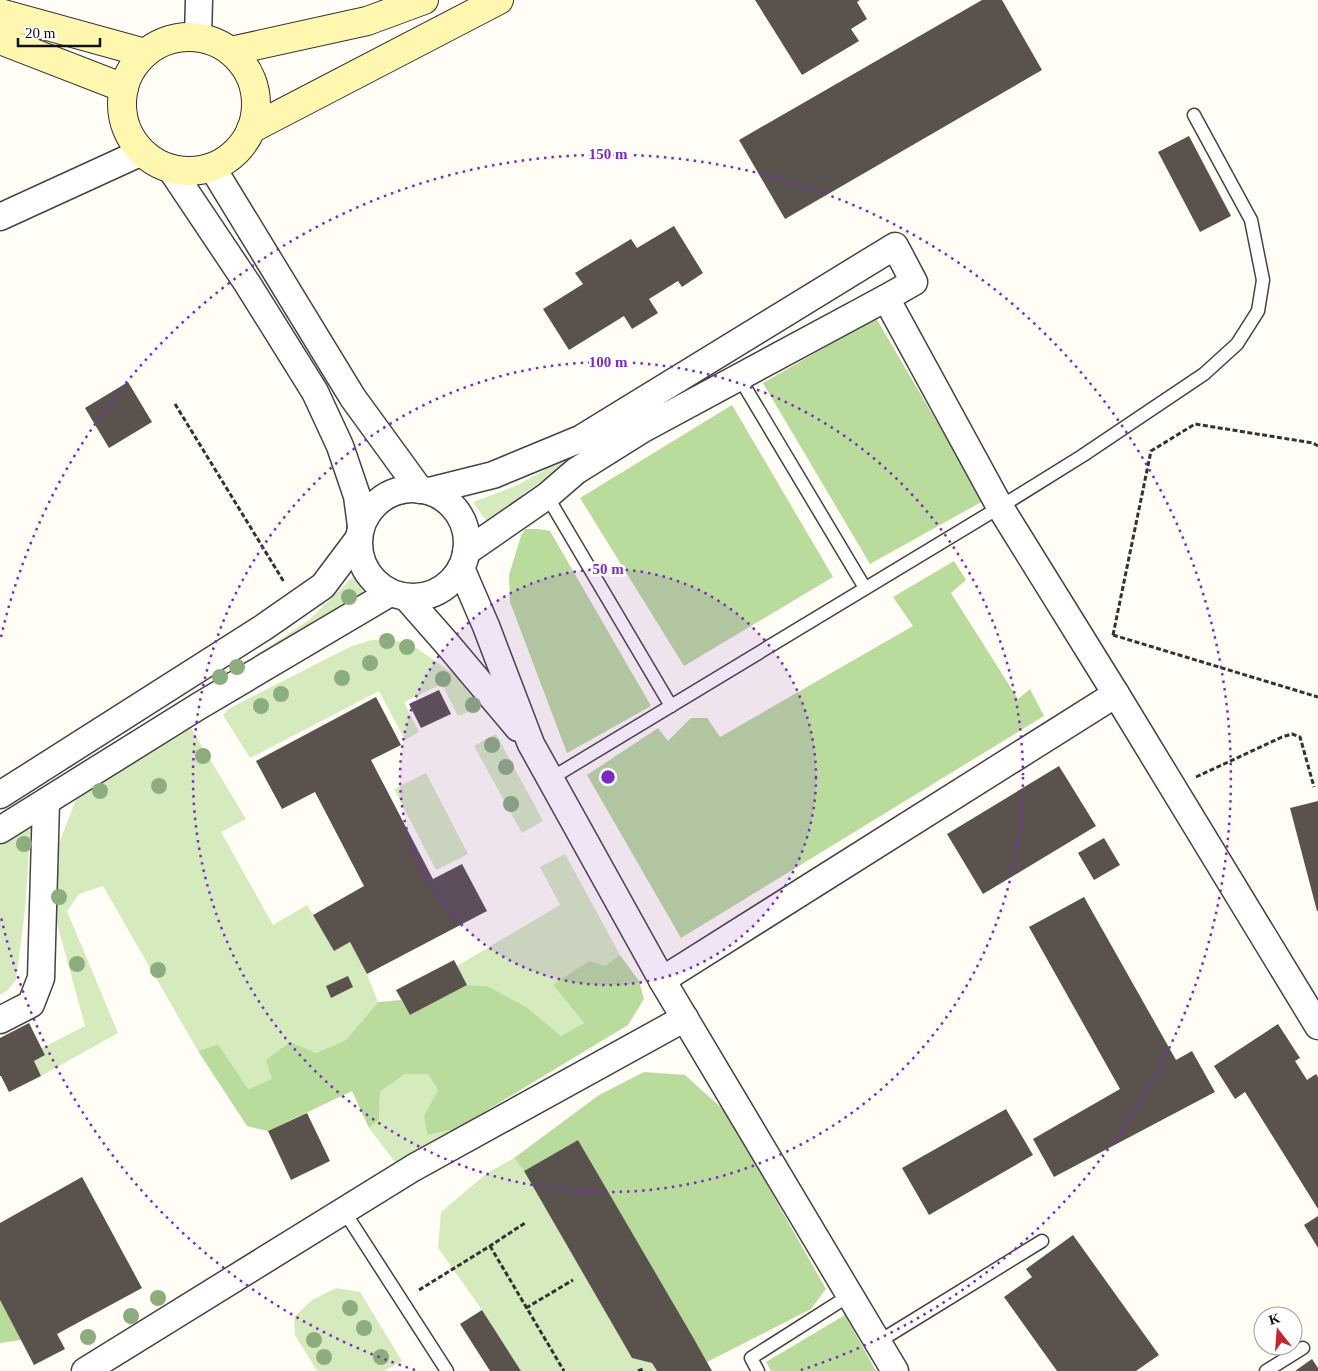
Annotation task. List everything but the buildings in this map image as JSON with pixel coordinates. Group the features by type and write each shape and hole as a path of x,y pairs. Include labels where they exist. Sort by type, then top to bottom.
{"street":[{"path":"198,37 199,0"},
{"path":"231,51 367,21 424,0"},
{"path":"251,129 498,0"},
{"path":"0,13 145,53"},
{"path":"198,37 210,40 231,51 246,67 254,87 256,108 251,129 242,145 228,158 212,167 191,171 170,168 155,162 142,152 128,133 122,111 124,88 132,69 145,53 161,43 179,38 198,37"},
{"path":"0,40 124,88"},
{"path":"0,216 142,152"},
{"path":"212,167 353,398 424,490 446,500 459,515 466,533 464,560 486,626 531,744 662,980 895,1371"},
{"path":"170,168 247,283 315,392 340,446 356,496 360,532 359,552 369,576 379,586 398,595 449,646 531,744"},
{"path":"0,795 264,627 323,586 360,532 370,510 384,497 402,490 424,490 493,475 580,439 895,246 914,282 643,429 576,471 547,496 464,560 451,581 438,591 423,597 398,595 199,706 0,830"},
{"path":"886,298 1000,507 1318,1026"},
{"path":"662,980 1116,694"},
{"path":"0,1020 31,1004 41,978 46,802"},
{"path":"85,1371 413,1168 685,1018"}],"lane":[{"path":"550,779 1082,456 1204,374 1237,344 1258,311 1263,280 1251,220 1194,115"},
{"path":"739,377 866,588"},
{"path":"547,496 671,706"},
{"path":"344,1211 446,1371"},
{"path":"878,1342 1042,1241"},
{"path":"758,1371 751,1358 850,1295"},
{"path":"1266,1371 1290,1356"}],"path":[{"path":"175,404 297,603"},
{"path":"1318,446 1313,443 1195,424 1151,451 1113,635 1318,697"},
{"path":"1173,788 1292,734 1300,736 1314,787"},
{"path":"401,1301 525,1223"},
{"path":"490,1246 564,1371"},
{"path":"526,1308 573,1280"},
{"path":"638,1371 643,1368 644,1371"}],"green space":[{"path":"876,318 983,501 870,564 763,383"},
{"path":"732,405 833,577 684,666 580,498"},
{"path":"584,448 587,452 524,493 489,525 473,502 516,486"},
{"path":"525,529 550,531 651,706 567,753 510,602 509,575"},
{"path":"954,561 966,580 951,593 1018,699 1030,689 1044,716 681,938 587,775 658,728 668,741 691,718 707,718 720,737 913,626 893,597"},
{"path":"354,576 370,604 209,687 309,620"},
{"path":"371,640 394,640 415,647 455,675 481,707 458,716 442,684 404,702 419,732 405,740 379,691 250,758 223,715 230,708 350,647"},
{"path":"191,728 246,819 221,832 273,925 307,905 334,951 350,942 367,974 378,1002 346,1040 316,1053 273,1079 247,1089 218,1044 198,1051 103,886 79,894 67,911 118,1033 41,1076 34,1061 45,1055 42,1048 85,1026 55,916 54,856 77,797"},
{"path":"496,734 543,821 522,833 474,746"},
{"path":"426,773 468,854 436,870 394,789"},
{"path":"31,826 25,909 16,980 8,990 0,995 0,845"},
{"path":"565,854 620,955 605,966 553,985 584,1023 561,1036 528,1008 487,986 467,985 457,966 560,905 540,867"},
{"path":"620,955 639,981 644,999 628,1025 456,1129 427,1135 424,1116 438,1090 428,1074 405,1074 380,1092 379,1120 369,1128 352,1091 268,1131 247,1126 198,1051 218,1044 248,1089 272,1079 266,1060 290,1042 316,1053 346,1040 378,1002 401,1000 410,1015 467,985 487,986 528,1008 561,1036 584,1023 553,985 589,961 605,966"},
{"path":"644,1072 685,1075 726,1112 826,1289 811,1309 707,1362 578,1140 524,1171 514,1158 599,1095"},
{"path":"405,1074 428,1074 439,1090 424,1116 427,1135 455,1129 395,1162 369,1128 379,1120 380,1092"},
{"path":"514,1158 524,1171 632,1358 652,1363 657,1371 521,1371 482,1310 438,1248 441,1212 486,1174"},
{"path":"336,1288 360,1292 402,1361 384,1371 317,1371 295,1335 294,1317 312,1300"},
{"path":"0,1300 21,1340 0,1343"},
{"path":"845,1315 876,1371 771,1371 766,1362"}]}
